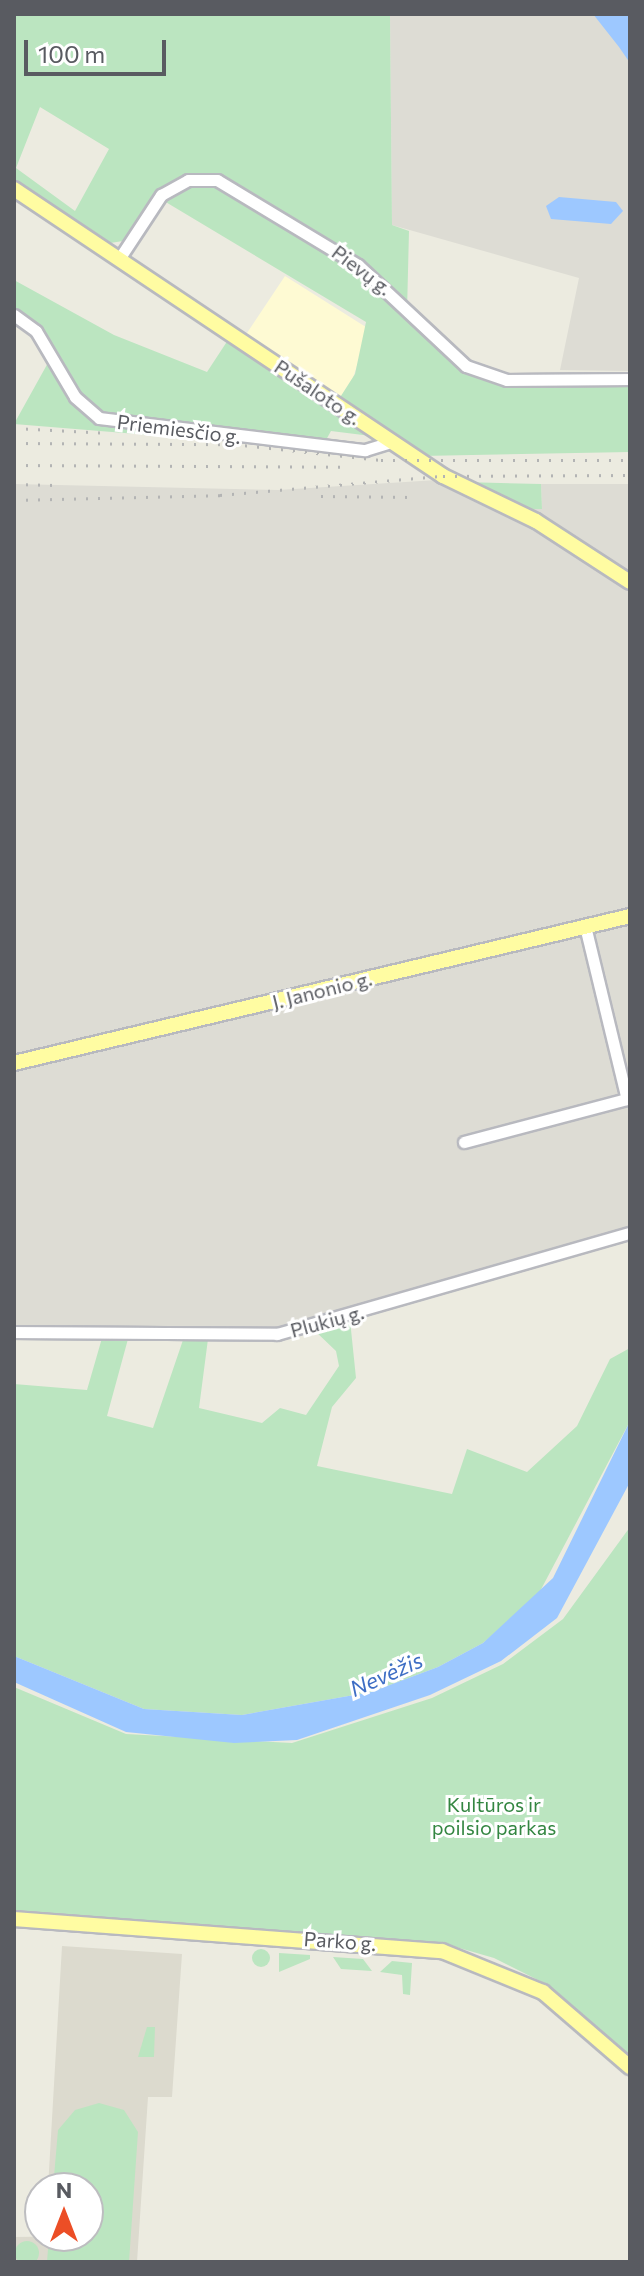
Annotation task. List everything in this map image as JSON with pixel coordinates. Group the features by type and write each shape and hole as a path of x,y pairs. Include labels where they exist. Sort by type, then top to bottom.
{"main road":[{"name":"Pušaloto g.","path":"14,189 392,442 630,582"},
{"name":"J. Janonio g.","path":"14,1063 630,916"},
{"name":"Parko g.","path":"14,1919 442,1951 543,1992 630,2067"}],"street":[{"name":"Pievų g.","path":"119,259 161,195 188,180 217,180 358,265 466,366 507,380 630,379"},
{"name":"Priemiesčio g.","path":"14,315 36,331 75,397 99,418 365,450 392,442"},
{"path":"464,1142 628,1098 585,926"},
{"name":"Plukių g.","path":"14,1332 277,1334 630,1233"}],"shaded area":[{"path":"390,14 630,14 630,371 560,370 579,278 392,225"},
{"path":"285,276 369,329 348,393 339,399 245,336"},
{"path":"437,480 490,508 542,509 541,484 630,484 630,1236 283,1338 14,1335 14,484 278,490"},
{"path":"62,1946 182,1954 172,2097 148,2097 137,2262 14,2262 14,2237 24,2237 24,2252 104,2252 104,2172 49,2172"}],"green space":[{"path":"14,14 390,14 392,225 409,231 407,312 447,359 484,380 630,385 630,452 421,456 339,399 355,374 366,322 154,195 123,241 104,244 14,182","holes":["40,107 109,149 75,211 16,168"]},
{"path":"14,280 114,335 207,372 228,340 371,436 331,431 321,449 14,424 54,352 14,306"},
{"path":"462,482 541,484 542,509 524,509"},
{"path":"350,1320 356,1378 332,1407 317,1466 452,1494 467,1449 527,1472 577,1426 610,1359 630,1348 630,1421 537,1597 483,1643 438,1667 371,1692 242,1715 144,1709 14,1656 14,1384 87,1390 102,1338 128,1339 107,1416 153,1428 183,1340 208,1339 199,1408 262,1423 280,1408 306,1415 339,1366 336,1351 314,1330"},
{"name":"Kultūros ir poilsio parkas","path":"630,1527 630,2060 550,1986 494,1958 442,1943 14,1910 14,1687 126,1734 292,1743 432,1698 503,1664 563,1619"},
{"path":"261,1949 270,1958 261,1967 252,1958"},
{"path":"279,1953 310,1955 310,1959 279,1972"},
{"path":"333,1957 363,1959 372,1971 341,1969"},
{"path":"392,1961 412,1963 410,1995 403,1994 402,1975 380,1972"},
{"path":"147,2027 155,2027 154,2057 138,2057"},
{"path":"99,2103 124,2110 138,2132 129,2262 47,2262 48,2252 104,2252 104,2172 54,2172 58,2130 75,2110"},
{"path":"24,2242 24,2252 39,2252 38,2258 27,2265 16,2258 15,2253"}],"water":[{"path":"593,14 630,14 630,63 619,47"},
{"path":"559,197 616,202 623,211 611,224 551,219 546,206"},
{"path":"630,1421 630,1482 557,1618 501,1661 430,1695 297,1740 234,1743 126,1732 14,1682 14,1656 144,1709 242,1715 371,1692 438,1667 483,1643 553,1578"}],"railway":[{"path":"14,428 110,433"},
{"path":"14,443 233,444 381,460 630,460"},
{"path":"14,465 342,467"},
{"path":"220,495 443,476 630,475"},
{"path":"14,484 55,485"},
{"path":"14,500 229,495"},
{"path":"321,496 413,497"}],"water label":[{"name":"Nevėžis","path":"386,1674"}]}
